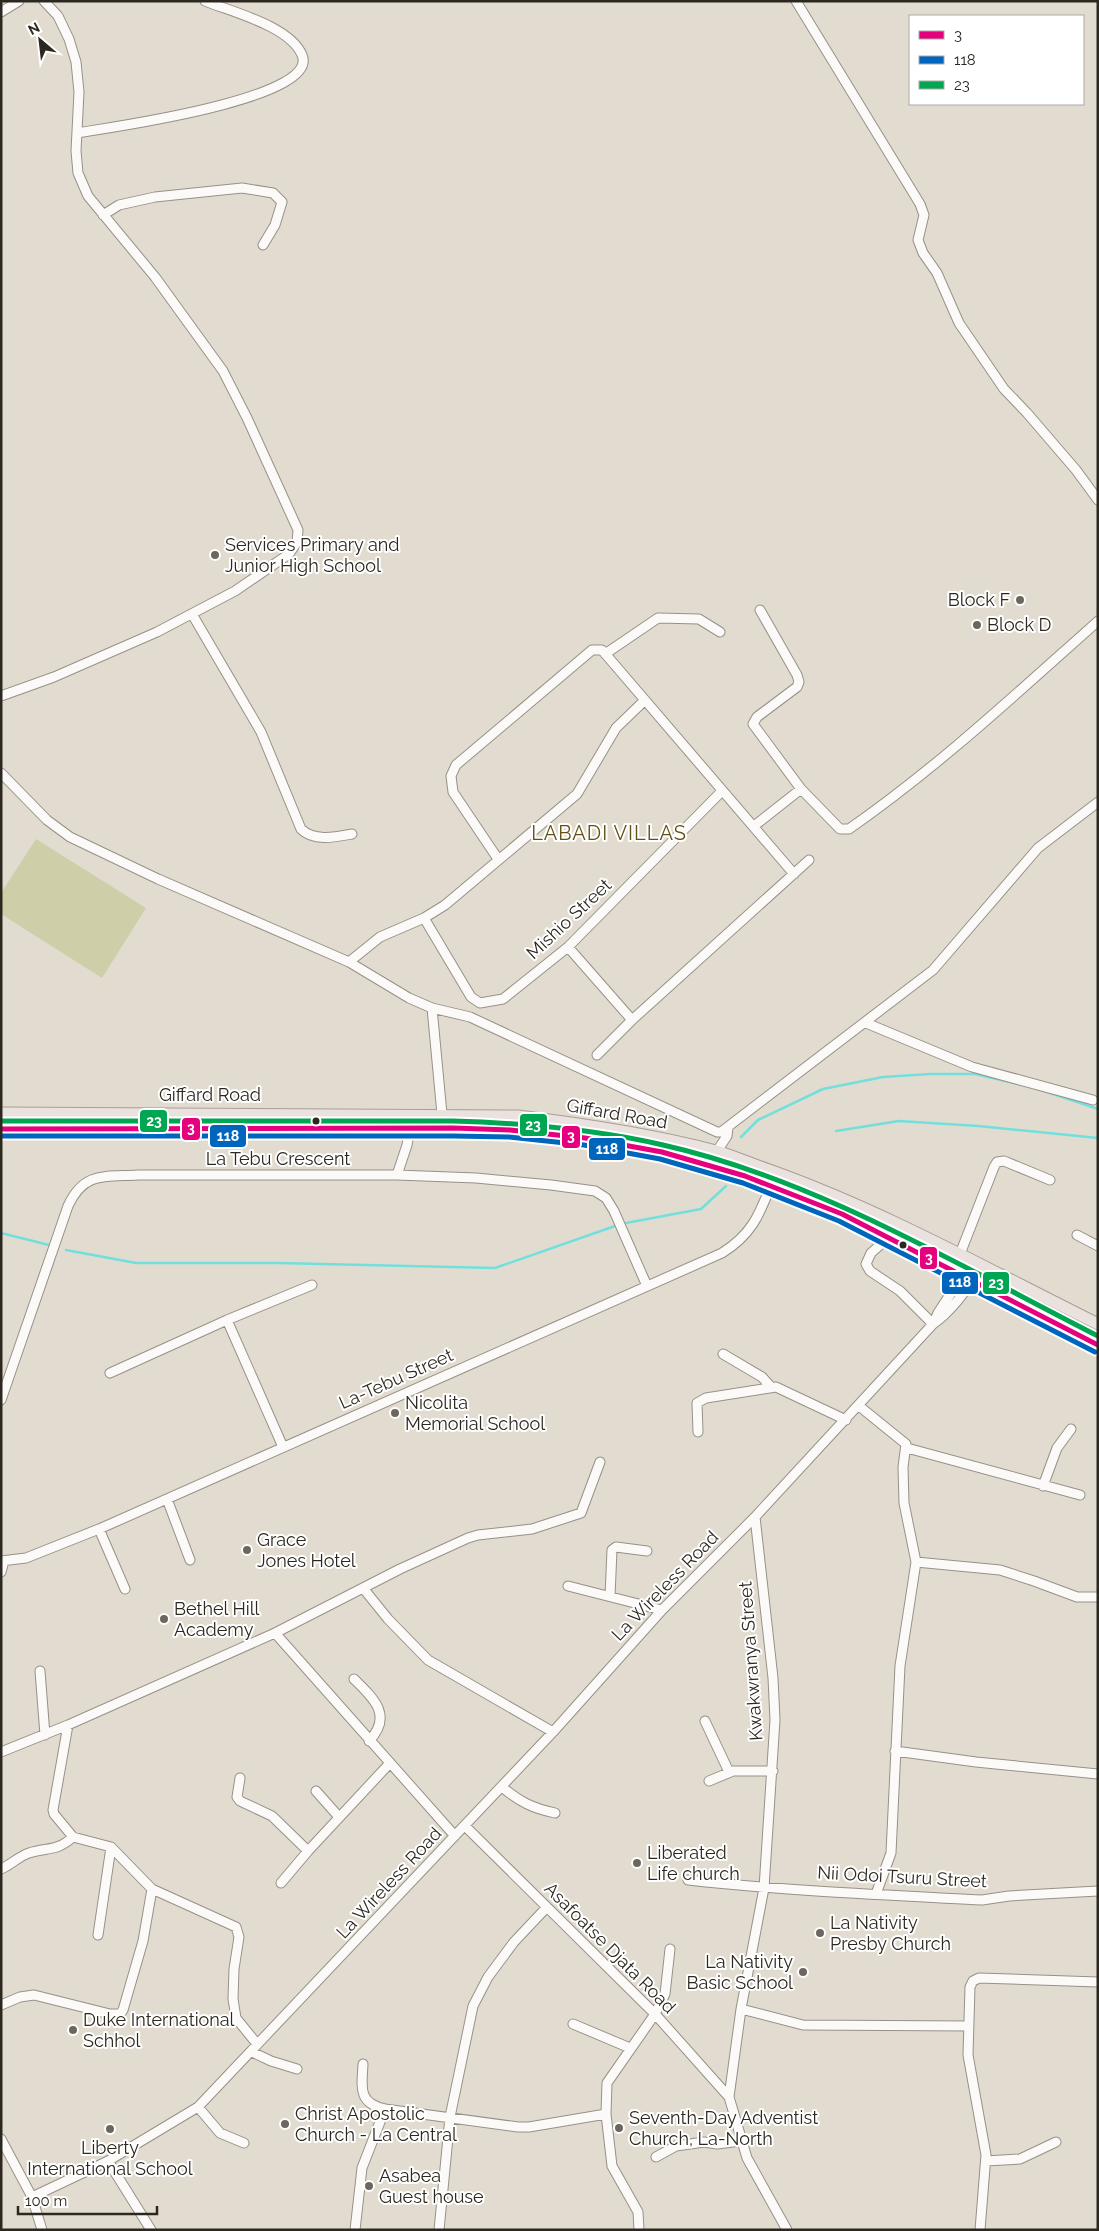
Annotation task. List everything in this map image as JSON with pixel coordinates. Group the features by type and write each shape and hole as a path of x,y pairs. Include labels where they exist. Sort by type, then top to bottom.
{"main road":[{"name":"Giffard Road","path":"1,1113 442,1114 518,1116 591,1125 717,1151 831,1192 960,1254 976,1264 1098,1324"},
{"name":"Giffard Road","path":"2,1132 410,1127 510,1130 585,1138 662,1152 771,1185 842,1214 1098,1345"}],"street":[{"path":"1,12 19,1"},
{"path":"1,696 54,677 157,632 192,614 251,581 290,554 297,542 298,530 248,418 223,371 155,277 88,196 78,173 77,133 80,92 76,62 70,39 58,16 44,1"},
{"path":"77,133 191,114 254,96 289,80 303,68 304,60 302,53 292,40 270,26 204,1"},
{"path":"796,1 920,204 924,215 918,240 922,253 937,273 959,323 1004,389 1070,463 1098,500"},
{"path":"104,215 119,205 155,197 242,188 273,192 282,202 275,225 263,245"},
{"path":"760,610 797,675 799,682 797,687 757,717 754,724 801,789 840,829 849,829 896,796 1022,690 1098,621"},
{"path":"192,614 261,732 301,829 306,834 327,838 352,834"},
{"path":"605,654 658,618 699,619 720,632"},
{"path":"498,859 453,792 451,776 456,765 592,650 602,650 794,874"},
{"path":"349,962 380,938 424,918 444,905 577,794 616,728 646,700"},
{"path":"1,773 48,820 70,837 167,883 349,962 409,998 432,1008 470,1017 716,1132 721,1132 728,1128 933,970 1038,848 1098,802"},
{"path":"754,826 801,789"},
{"name":"Mishio Street","path":"424,918 471,997 480,1003 502,999 568,947 722,791"},
{"path":"597,1055 632,1020 809,860"},
{"path":"568,947 632,1020"},
{"path":"432,1008 442,1114"},
{"path":"866,1023 972,1067 1093,1100"},
{"path":"397,1175 407,1145 410,1127"},
{"path":"717,1151 727,1136 728,1128"},
{"path":"960,1254 997,1162 1004,1161 1050,1180"},
{"name":"La Tebu Crescent","path":"1,1400 68,1206 75,1191 86,1182 100,1177 138,1175 397,1175 476,1178 551,1184 595,1191 606,1198 614,1211 647,1286"},
{"name":"La-Tebu Street","path":"3,1561 12,1561 41,1553 99,1529 722,1253 744,1237 758,1218 771,1185"},
{"path":"1077,1235 1098,1246"},
{"path":"888,1238 871,1253 866,1264 870,1271 900,1291 933,1324"},
{"path":"756,1516 933,1324 938,1313 968,1278 976,1264"},
{"path":"110,1372 312,1285"},
{"path":"227,1320 283,1447"},
{"path":"723,1354 762,1377 771,1387"},
{"path":"698,1432 697,1403 706,1398 771,1387 781,1388 846,1420"},
{"path":"859,1406 904,1440 907,1448 903,1467 904,1503 916,1562 900,1666 890,1853 876,1894"},
{"path":"1043,1486 1056,1448 1071,1429"},
{"path":"907,1448 1080,1495"},
{"path":"1,1752 68,1725 274,1633 400,1569 473,1536 532,1529 581,1513 585,1508 600,1462"},
{"path":"167,1499 190,1560"},
{"name":"La Wireless Road","path":"32,2197 108,2161 198,2107 456,1836 553,1732 662,1610 756,1516"},
{"name":"Kwakwranya Street","path":"756,1516 773,1678 775,1720 764,1888 741,2009 729,2097 747,2158 787,2230"},
{"path":"99,1529 125,1589"},
{"path":"610,1596 612,1550 616,1546 647,1551"},
{"path":"1,1572 3,1561"},
{"path":"916,1562 1000,1570 1077,1597 1098,1597"},
{"path":"568,1586 662,1610"},
{"path":"363,1588 388,1619 428,1660 553,1732"},
{"path":"274,1633 456,1836"},
{"path":"40,1670 45,1734"},
{"path":"354,1679 378,1704 379,1721 369,1741"},
{"path":"705,1721 729,1772"},
{"path":"68,1725 53,1810 73,1837 111,1847 152,1890 236,1927 239,1937 234,1969 233,1999 236,2018 255,2048 271,2061 297,2069"},
{"path":"895,1751 976,1762 1098,1774"},
{"path":"281,1883 308,1851 390,1763"},
{"path":"709,1781 729,1772 772,1771"},
{"path":"240,1778 237,1797 240,1801 272,1816 308,1851"},
{"path":"502,1786 517,1800 535,1808 555,1813"},
{"path":"316,1791 339,1817"},
{"name":"Asafoatse Djata Road","path":"465,1826 655,2014 729,2097"},
{"path":"1,1869 29,1853 63,1846 73,1837"},
{"path":"98,1935 111,1847"},
{"name":"Nii Odoi Tsuru Street","path":"688,1880 764,1888 982,1900 1009,1896 1098,1890"},
{"path":"1,2005 20,1997 34,1995 110,2014 120,2014 123,2010 143,1941 152,1890"},
{"path":"439,2230 450,2117 473,2006 488,1977 514,1942 547,1907"},
{"path":"639,2230 638,2212 612,2166 606,2114 607,2083 655,2014 665,1994 670,1949"},
{"path":"980,2230 986,2160 968,2055 970,1987 973,1981 979,1978 1098,1982"},
{"path":"741,2009 794,2024 968,2026"},
{"path":"573,2024 630,2048"},
{"path":"363,2064 361,2092 368,2102 384,2109 518,2128 606,2114"},
{"path":"198,2107 220,2133 244,2144"},
{"path":"355,2230 362,2168 384,2109"},
{"path":"1,2139 32,2197 42,2230"},
{"path":"656,2157 676,2146 704,2142 717,2144 741,2141"},
{"path":"986,2160 1020,2159 1056,2142"},
{"path":"108,2161 151,2230"}],"green space":[{"path":"36,839 146,908 102,978 1,914 1,893"}],"waterway":[{"path":"741,1137 758,1120 823,1089 883,1077 975,1074 1023,1085"},
{"path":"1038,1089 1098,1109"},
{"path":"836,1131 899,1121 978,1126 1098,1138"},
{"path":"626,1223 701,1209 726,1186"},
{"path":"66,1250 136,1263 279,1263 495,1268 615,1226"},
{"path":"1,1233 49,1245"}],"transit line":[{"name":"23","path":"1,1121 453,1121 559,1128 637,1139 720,1160 776,1179 831,1202 940,1254 1098,1336"},
{"name":"3","path":"1,1129 453,1128 510,1130 585,1138 662,1152 745,1176 842,1214 1098,1345"},
{"name":"118","path":"1,1136 509,1137 584,1145 660,1159 743,1183 839,1221 1095,1352"}],"place":[{"name":"Services Primary and Junior High School","path":"215,555"},
{"name":"Block F","path":"1020,600"},
{"name":"Block D","path":"977,625"},
{"name":"Nicolita Memorial School","path":"395,1413"},
{"name":"Grace Jones Hotel","path":"247,1550"},
{"name":"Bethel Hill Academy","path":"164,1619"},
{"name":"Liberated Life church","path":"637,1863"},
{"name":"La Nativity Presby Church","path":"820,1933"},
{"name":"La Nativity Basic School","path":"803,1972"},
{"name":"Duke International Schhol","path":"73,2030"},
{"name":"Christ Apostolic Church - La Central","path":"285,2124"},
{"name":"Seventh-Day Adventist Church, La-North","path":"619,2128"},
{"name":"Liberty International School","path":"110,2129"},
{"name":"Asabea Guest house","path":"369,2186"}],"district":[{"name":"LABADI VILLAS","path":"609,833"}]}
